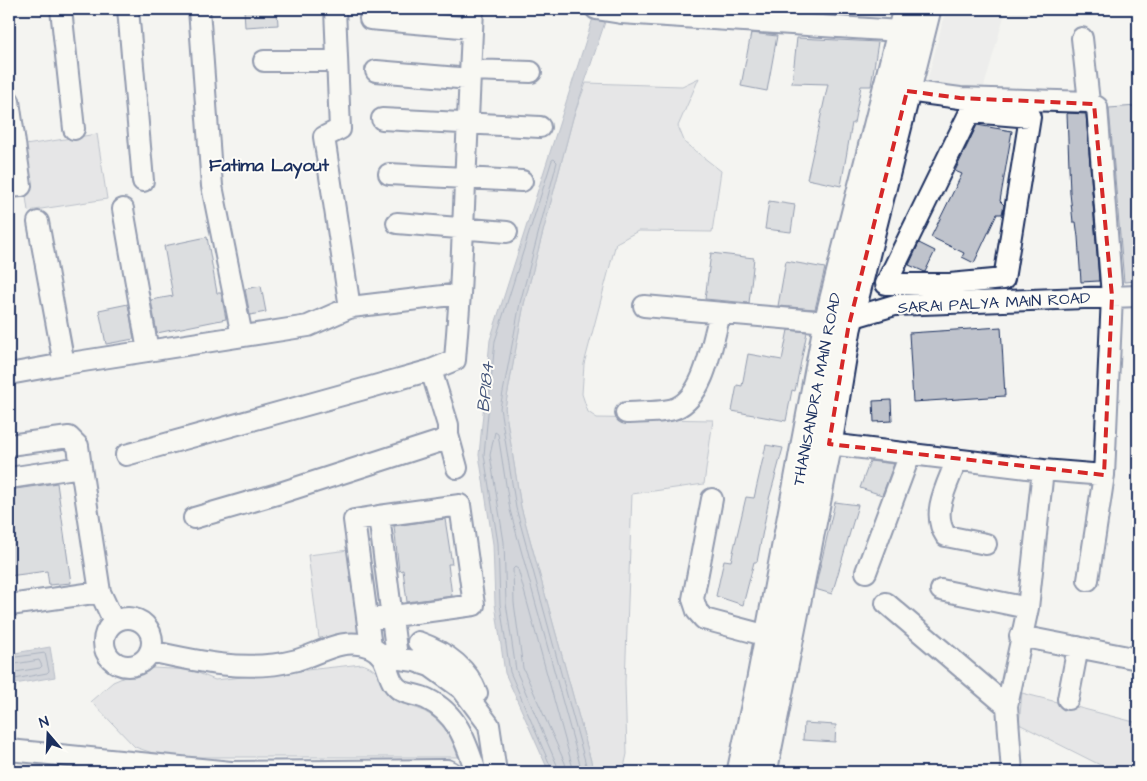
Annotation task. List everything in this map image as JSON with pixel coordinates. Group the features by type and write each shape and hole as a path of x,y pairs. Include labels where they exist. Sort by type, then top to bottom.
{"main road":[{"name":"THANISANDRA MAIN ROAD","path":"764,772 829,444 839,320 907,91 928,9"},
{"name":"THANISANDRA MAIN ROAD","path":"740,772 903,20"}],"street":[{"path":"61,9 74,129"},
{"path":"128,9 143,181"},
{"path":"199,9 212,186 242,336"},
{"path":"335,9 340,129 324,137 350,308"},
{"path":"596,9 621,13 903,20"},
{"path":"126,455 431,370 455,360 460,294 472,18 370,19"},
{"path":"1082,38 1089,102"},
{"path":"264,61 338,61"},
{"path":"376,71 470,74 531,72"},
{"path":"907,91 960,98 1089,102 1097,108 1112,296 1104,475 1088,580"},
{"path":"9,101 21,186 9,188"},
{"path":"970,112 1030,117 1004,279 997,279 948,293 886,284 970,112"},
{"path":"382,118 540,126"},
{"path":"389,174 522,181"},
{"path":"123,209 148,351"},
{"path":"38,222 64,364"},
{"path":"397,223 508,232"},
{"path":"995,302 997,279"},
{"path":"895,305 901,285"},
{"name":"SARAI PALYA MAIN ROAD","path":"839,320 948,293 995,302 1138,296"},
{"path":"9,374 308,326 350,308 460,294"},
{"path":"644,306 720,314 839,320"},
{"path":"626,413 675,408 690,399 699,386 720,314"},
{"path":"431,370 448,425 448,435 457,468"},
{"path":"194,518 441,442 448,435"},
{"path":"9,445 69,437 78,446 100,592 114,622"},
{"path":"829,444 1043,470 1104,475"},
{"path":"866,572 910,454"},
{"path":"957,459 938,512 940,527 946,536 986,544"},
{"path":"9,478 82,468"},
{"path":"1012,772 1007,706 1020,636 1028,608 1043,470"},
{"path":"712,499 693,599 697,611 704,619 768,636"},
{"path":"367,620 474,605 460,505 354,520 367,620 384,654 392,681 399,689 434,703 452,718 490,772"},
{"path":"379,516 392,616 384,654"},
{"path":"362,580 386,577"},
{"path":"941,590 1028,608"},
{"path":"10,605 100,592"},
{"path":"886,603 1007,706"},
{"path":"129,618 143,623 151,636 150,651 147,657 134,666 127,667 113,662 108,656 103,641 108,628 114,622 129,618"},
{"path":"1020,636 1138,659"},
{"path":"418,642 436,649 461,668 477,692 478,710"},
{"path":"150,651 220,664 250,667 283,664 337,645 360,644 384,654 415,661 442,673 462,689 489,725 490,772"},
{"path":"1068,699 1078,647"},
{"path":"9,750 126,760 176,769 231,772 447,770 451,772"}],"highlighted area":[{"path":"907,91 960,98 1094,104 1112,296 1104,475 829,444 848,329"}],"shaded area":[{"path":"946,9 1096,9 1095,11 1005,13 983,90 927,82"},
{"path":"699,78 678,126 685,143 721,171 712,232 638,231 616,243 584,364 582,394 588,412 597,418 713,420 704,484 632,494 625,682 627,754 623,772 594,772 521,507 505,408 524,304 573,118 586,83 682,86"},
{"path":"97,134 107,199 28,211 19,146"},
{"path":"349,550 359,633 319,638 308,555"},
{"path":"362,664 378,674 391,698 399,703 422,710 436,720 447,732 458,757 164,757 135,747 91,701 113,682 139,671 153,668 191,670 215,680"},
{"path":"1022,693 1138,723 1138,772 1114,772 1019,724"}],"water":[{"path":"593,18 606,19 573,118 524,304 505,408 521,507 594,772 549,772 505,673 495,604 493,544 479,455 490,340"},
{"path":"50,647 55,677 9,685 9,654"}],"building":[{"path":"244,9 277,9 278,25 245,27"},
{"path":"751,33 777,36 767,91 741,86"},
{"path":"797,38 878,42 871,86 861,86 854,123 852,123 841,186 807,179 828,84 792,83"},
{"path":"1137,106 1138,281 1124,282 1109,108"},
{"path":"1067,113 1086,114 1099,281 1081,282 1078,237 1076,222 1073,222 1070,193"},
{"path":"977,125 1012,131 1000,201 1004,205 1002,214 997,214 974,263 962,257 964,253 931,237 962,174 955,171"},
{"path":"769,201 795,205 791,232 765,229"},
{"path":"207,237 217,293 221,293 226,319 157,333 151,300 173,296 164,246"},
{"path":"919,243 935,251 925,272 909,265"},
{"path":"711,253 754,258 749,303 705,299"},
{"path":"786,261 825,268 815,309 778,306"},
{"path":"261,286 266,312 250,315 245,289"},
{"path":"128,304 134,339 106,344 99,310"},
{"path":"1001,327 1005,396 913,402 909,333"},
{"path":"788,330 807,332 795,391 792,390 786,421 732,411 737,385 742,386 748,354 782,360"},
{"path":"891,400 892,421 874,422 873,401"},
{"path":"766,445 783,448 769,499 757,562 754,562 743,605 716,596 724,560 731,561 746,497 754,498"},
{"path":"870,461 894,464 882,495 860,488"},
{"path":"57,483 71,583 49,585 47,571 9,576 9,490"},
{"path":"835,502 858,505 832,594 815,589"},
{"path":"445,519 452,564 448,564 452,596 407,602 403,570 399,571 394,526"},
{"path":"804,723 836,725 835,742 803,740"}],"district":[{"name":"Fatima Layout","path":"269,165"}],"water label":[{"name":"BP184","path":"485,387"}]}
